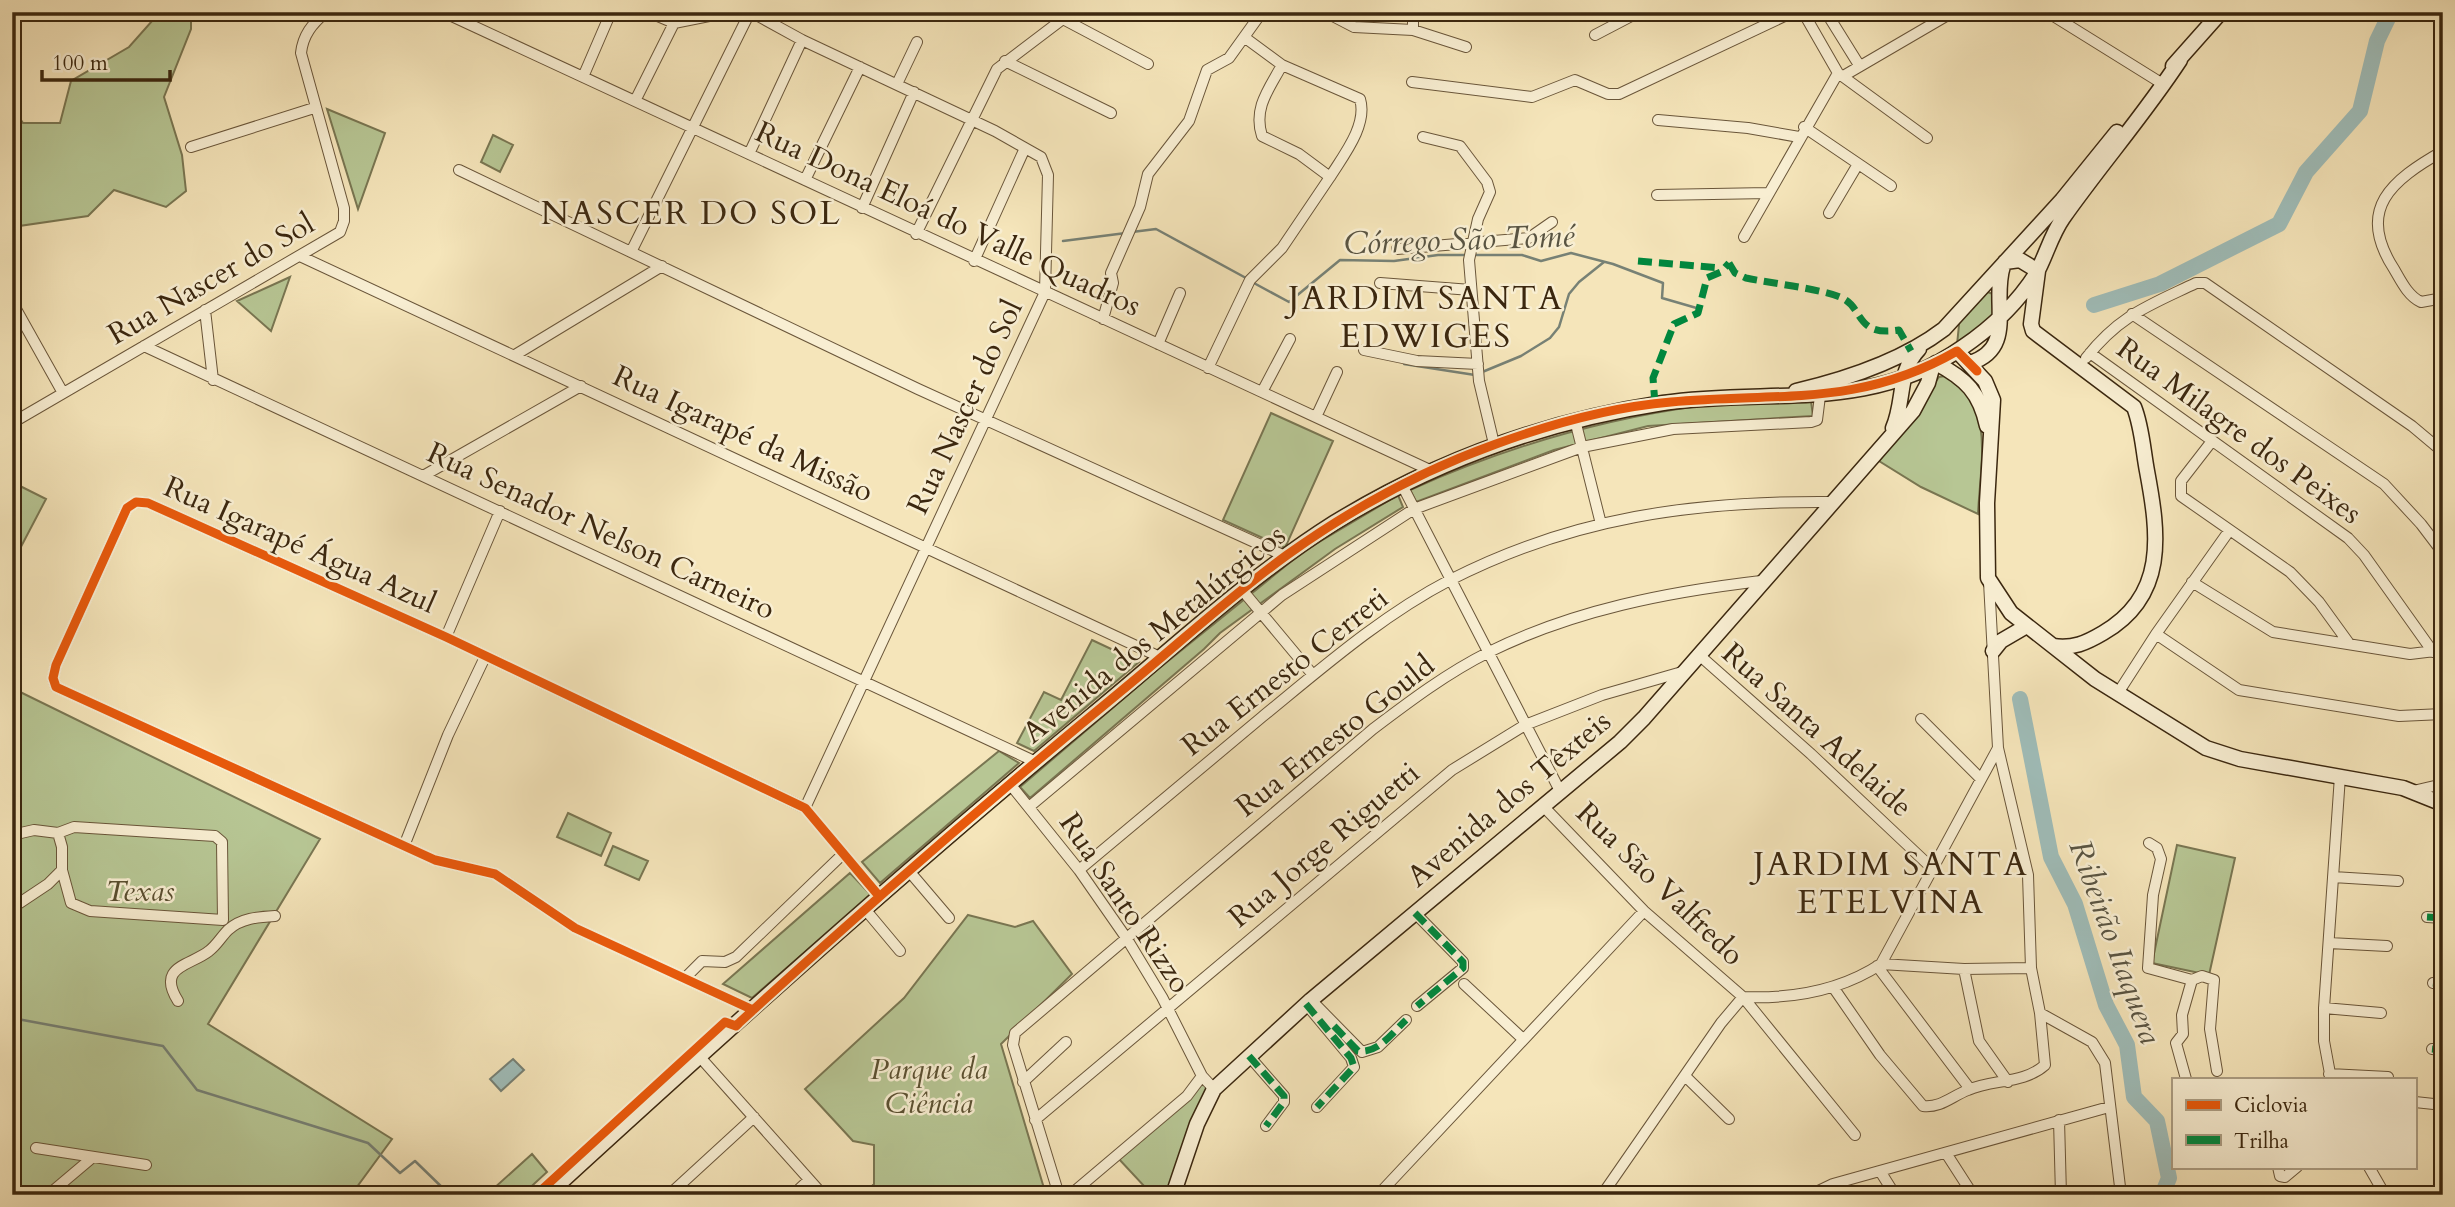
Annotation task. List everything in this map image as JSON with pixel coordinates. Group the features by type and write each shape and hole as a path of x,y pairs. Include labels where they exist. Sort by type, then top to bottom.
{"main road":[{"path":"2053,646 2083,645 2131,614 2148,588 2152,573 2155,517 2134,407 2033,331 2031,324 2038,271 2060,223 2180,60 2221,12"},
{"name":"Avenida dos Metalúrgicos","path":"1773,395 1822,384 1922,346 1957,318 2062,200 2158,81 2180,60"},
{"path":"1969,363 1985,358 1993,350 2001,316 1999,283 2005,262 2020,260 2038,271"},
{"name":"Avenida dos Metalúrgicos","path":"547,1195 864,908 1285,556 1336,522 1402,485 1494,444 1575,420 1667,402 1773,395 1820,396 1903,378 1957,351 2001,316 2038,271"},
{"path":"1957,318 1957,351 1985,381 1993,400 1987,503 1988,578 2000,600 2025,627 2112,689 2206,748 2240,759 2411,791 2443,804"},
{"path":"1903,378 1910,359 1922,346"},
{"path":"1934,364 1960,376 1973,388 1983,408 1991,441"},
{"name":"Avenida dos Têxteis","path":"1173,1195 1197,1124 1214,1089 1308,1002 1628,734 1922,397 1934,364"},
{"name":"Avenida dos Têxteis","path":"1888,438 1899,414 1903,378"},
{"path":"1993,651 2001,641 2025,627"},
{"path":"2083,645 2088,663 2112,689"}],"street":[{"name":"Rua Nascer do Sol","path":"12,423 334,237 344,221 344,208 302,63 302,42 310,28 326,12"},
{"name":"Rua Dona Eloá do Valle Quadros","path":"443,12 974,261 1432,471"},
{"path":"648,12 674,23 729,12"},
{"name":"Rua Nascer do Sol","path":"750,12 802,40 971,118 1026,148 1044,162 1048,174 1045,292 805,808"},
{"path":"631,251 750,12"},
{"path":"1103,318 1113,283 1111,273 1140,207 1148,174 1189,121 1207,70 1229,58 1262,12"},
{"path":"1325,12 1354,27 1413,30 1466,47"},
{"path":"1413,12 1413,30"},
{"path":"1595,36 1639,12"},
{"path":"1412,82 1532,97 1575,80 1608,94 1619,94 1793,12"},
{"path":"1803,12 1842,74 1927,138"},
{"path":"1826,12 1859,65"},
{"path":"1744,237 1804,127 1842,74 1953,12"},
{"path":"2048,12 2158,81"},
{"path":"916,234 971,118 997,69 1005,61 1068,15 1148,64"},
{"path":"583,77 608,19"},
{"path":"635,101 674,23"},
{"path":"1208,368 1250,280 1282,248 1354,138 1362,106 1360,99 1282,65 1244,37"},
{"path":"749,154 802,40"},
{"path":"897,84 917,42"},
{"path":"1005,61 1111,113"},
{"path":"1282,65 1259,109 1257,121 1262,136 1299,153 1330,177"},
{"path":"804,180 860,67"},
{"path":"862,208 914,92"},
{"path":"191,147 314,108"},
{"path":"1658,120 1748,128 1799,137"},
{"path":"1804,127 1891,186"},
{"path":"1423,137 1460,146 1487,182 1489,198 1478,219 1470,250 1471,290 1485,414 1494,444"},
{"path":"974,261 1026,148"},
{"path":"2443,151 2390,187 2382,201 2378,221 2382,246 2406,289 2421,302 2443,298"},
{"path":"1829,214 1858,164"},
{"path":"460,170 985,421 1285,556"},
{"path":"1657,195 1768,193"},
{"path":"1396,249 1470,250 1529,238 1552,222"},
{"name":"Rua Igarapé da Missão","path":"302,257 1161,658"},
{"path":"515,355 662,266"},
{"path":"1380,283 1471,290"},
{"name":"Rua Milagre dos Peixes","path":"2079,367 2106,333 2132,314 2196,283 2205,283 2412,426 2443,452"},
{"path":"1157,344 1180,292"},
{"path":"12,302 63,393"},
{"path":"205,310 213,380"},
{"path":"2132,314 2384,484 2421,524 2443,553"},
{"path":"1262,392 1290,339"},
{"name":"Rua Senador Nelson Carneiro","path":"144,346 1036,762"},
{"path":"1364,350 1417,361 1478,364"},
{"name":"Rua Milagre dos Peixes","path":"2090,353 2348,538 2438,651"},
{"path":"1316,417 1337,372"},
{"path":"423,476 581,386"},
{"path":"1029,807 1261,612 1347,550 1414,509 1582,447 1673,429 1811,422 1817,420 1820,396"},
{"path":"1575,420 1601,524"},
{"path":"2211,441 2179,488 2186,502 2290,572 2307,587 2348,642"},
{"path":"1402,485 1560,791"},
{"name":"Rua Igarapé Água Azul","path":"753,1010 575,928 495,874 478,867 453,865 404,846 59,689 53,673 127,508 136,502 148,503 446,637 805,808 879,896"},
{"name":"Rua Ernesto Cerreti","path":"1079,870 1379,622 1450,580 1521,549 1601,524 1705,505 1830,502"},
{"path":"446,637 500,511"},
{"path":"2112,689 2156,634 2229,531"},
{"path":"1833,987 1880,1055 1923,1106 1932,1107 1970,1089 2008,1082 2045,1065 2040,1013 2031,968 2028,875 1998,748 1988,578"},
{"name":"Rua Ernesto Gould","path":"1023,1082 1013,1045 1015,1033 1373,729 1431,686 1489,652 1560,623 1636,600 1761,581"},
{"path":"2192,582 2273,632 2348,642 2402,653 2438,651"},
{"path":"1243,591 1313,675"},
{"path":"2156,634 2239,690 2399,716 2443,714"},
{"name":"Rua Santa Adelaide","path":"1698,654 1811,754 1934,870"},
{"path":"404,846 448,735 485,657"},
{"name":"Rua Jorge Riguetti","path":"1035,1120 1451,770 1525,725 1602,695 1682,672"},
{"path":"1921,719 1980,778"},
{"path":"1879,965 1934,870 1998,748"},
{"path":"2340,776 2324,1041 2330,1077 2388,1076"},
{"name":"Rua Santo Rizzo","path":"1010,784 1079,870 1127,939 1168,1009 1202,1076 1214,1089"},
{"path":"2411,791 2443,784"},
{"name":"Rua São Valfredo","path":"1543,806 1644,911 1743,997 1855,1135"},
{"path":"12,835 34,830 58,834 74,827 215,836 222,842 223,920 227,930"},
{"path":"58,834 62,847 62,870 71,903 90,911 223,920"},
{"path":"2149,844 2157,848 2161,859 2153,895 2148,968 2192,980 2202,976 2214,980 2210,1029 2217,1071"},
{"path":"685,978 702,961 725,962 736,957 843,854"},
{"path":"12,908 48,884 62,870"},
{"path":"909,871 949,918"},
{"path":"2333,877 2398,881"},
{"path":"864,908 900,951"},
{"path":"1378,1195 1644,911"},
{"path":"1415,913 1464,961 1463,968 1417,1006"},
{"path":"178,1001 171,989 173,975 184,961 206,954 218,944 227,930 243,920 275,916"},
{"path":"2427,916 2443,918"},
{"path":"2329,943 2387,946"},
{"path":"1602,1195 1743,997 1774,998 1833,987 1879,965 1964,969 2031,968"},
{"path":"1879,965 1970,1089"},
{"path":"1964,969 1977,1034 2008,1082"},
{"path":"2186,1078 2176,1043 2183,1034 2182,1015 2192,980"},
{"path":"1464,984 1523,1039"},
{"path":"1308,1002 1362,1052 1378,1047 1406,1020"},
{"path":"1308,1002 1351,1058 1354,1067 1317,1107"},
{"path":"2324,1008 2381,1013"},
{"path":"2040,1013 2092,1042 2105,1063 2121,1195"},
{"path":"1059,1195 1023,1082 1066,1042"},
{"path":"699,1056 823,1195"},
{"path":"1249,1056 1284,1096 1284,1102 1266,1126"},
{"path":"1070,1195 1187,1096 1202,1076"},
{"path":"1685,1076 1729,1119"},
{"path":"2416,1102 2443,1105"},
{"path":"1810,1195 1833,1184 2109,1107"},
{"path":"669,1195 754,1117"},
{"path":"2059,1120 2061,1195"},
{"path":"36,1148 146,1166"},
{"path":"1946,1153 1973,1195"},
{"path":"48,1195 93,1157"},
{"path":"2278,1168 2280,1176 2285,1177 2296,1168"},
{"path":"2370,1168 2385,1195"},
{"path":"1880,1171 1895,1195"},
{"path":"793,1195 809,1180"}],"green space":[{"path":"160,12 191,12 191,29 164,97 182,155 186,191 166,207 114,190 88,216 12,227 12,107 23,123 60,123 71,81 129,47"},
{"path":"327,109 385,133 358,209"},
{"path":"493,135 513,145 500,172 481,162"},
{"path":"290,277 271,331 237,301"},
{"path":"1982,290 1993,294 1993,316 1957,345 1960,315"},
{"path":"1951,375 1965,389 1974,404 1979,421 1982,457 1978,514 1921,487 1879,461 1939,377"},
{"path":"1811,401 1813,416 1648,426 1554,450 1416,502 1410,490 1515,449 1623,419 1712,404"},
{"path":"1271,413 1333,441 1285,548 1223,520"},
{"path":"12,482 46,499 13,562 12,561"},
{"path":"1398,495 1403,507 1335,549 1220,633 1030,798 1020,787 1157,670 1304,551"},
{"path":"1092,640 1139,662 1034,751 1017,743 1044,692 1061,700"},
{"name":"Texas","path":"12,688 320,839 208,1024 392,1139 351,1195 12,1195"},
{"path":"999,751 1019,763 880,883 862,862"},
{"path":"568,813 611,833 601,856 557,837"},
{"path":"2177,845 2235,858 2209,975 2152,963"},
{"path":"613,846 648,861 639,880 605,865"},
{"path":"850,873 871,895 752,998 723,984"},
{"name":"Parque da Ciência","path":"968,915 1015,927 1033,921 1072,974 1001,1044 1046,1195 863,1195 874,1184 874,1145 853,1141 805,1089 904,998"},
{"path":"1201,1081 1210,1088 1166,1195 1141,1195 1146,1188 1118,1158"},
{"path":"532,1154 547,1172 522,1195 498,1195 493,1189"}],"water":[{"path":"513,1059 524,1070 501,1091 490,1079"}],"waterway":[{"name":"Ribeirão Itaquera","path":"2094,305 2160,284 2279,224 2306,172 2360,111 2377,41 2391,12"},
{"name":"Córrego São Tomé","path":"1132,232 1156,229 1246,278"},
{"name":"Córrego São Tomé","path":"1063,241 1126,233"},
{"name":"Córrego São Tomé","path":"1473,255 1522,255 1541,261 1571,253 1613,264 1663,283 1662,298 1700,309"},
{"name":"Córrego São Tomé","path":"1252,282 1289,302 1340,260 1394,261 1438,255 1466,255"},
{"path":"1404,364 1475,375 1521,356 1550,338 1559,327 1569,294 1579,282 1604,262"},
{"name":"Ribeirão Itaquera","path":"2020,699 2051,857 2075,904 2106,1005 2127,1045 2134,1097 2157,1121 2169,1178 2162,1195"},
{"path":"12,1018 163,1046 197,1090 368,1143 400,1173 415,1161 450,1195"}],"marked path":[{"path":"1638,261 1720,268"},
{"path":"1729,263 1735,273 1746,278 1842,298 1854,308 1867,326 1885,331 1899,330 1911,351"},
{"path":"1655,404 1653,378 1674,324 1698,313 1707,278 1721,272 1729,263"},
{"path":"1415,913 1463,962 1463,968 1417,1006"},
{"path":"2427,917 2443,918"},
{"path":"2433,983 2443,984"},
{"path":"1306,1004 1351,1058 1354,1067 1317,1107"},
{"path":"1334,1026 1358,1051 1365,1051 1379,1046 1406,1020"},
{"path":"2432,1049 2443,1050"},
{"path":"1249,1056 1284,1096 1284,1102 1266,1126"}],"cycle path":[{"path":"536,1195 725,1022 736,1026 927,855 1223,605 1287,555 1362,507 1469,454 1538,430 1604,412 1671,402 1851,390 1886,382 1957,351 1977,371"},
{"path":"753,1010 575,928 495,874 435,860 56,687 53,678 56,665 127,508 136,502 148,503 446,637 805,808 879,896"}],"district":[{"name":"NASCER DO SOL","path":"691,213"},
{"name":"JARDIM SANTA EDWIGES","path":"1426,317"},
{"name":"JARDIM SANTA ETELVINA","path":"1891,883"}]}
